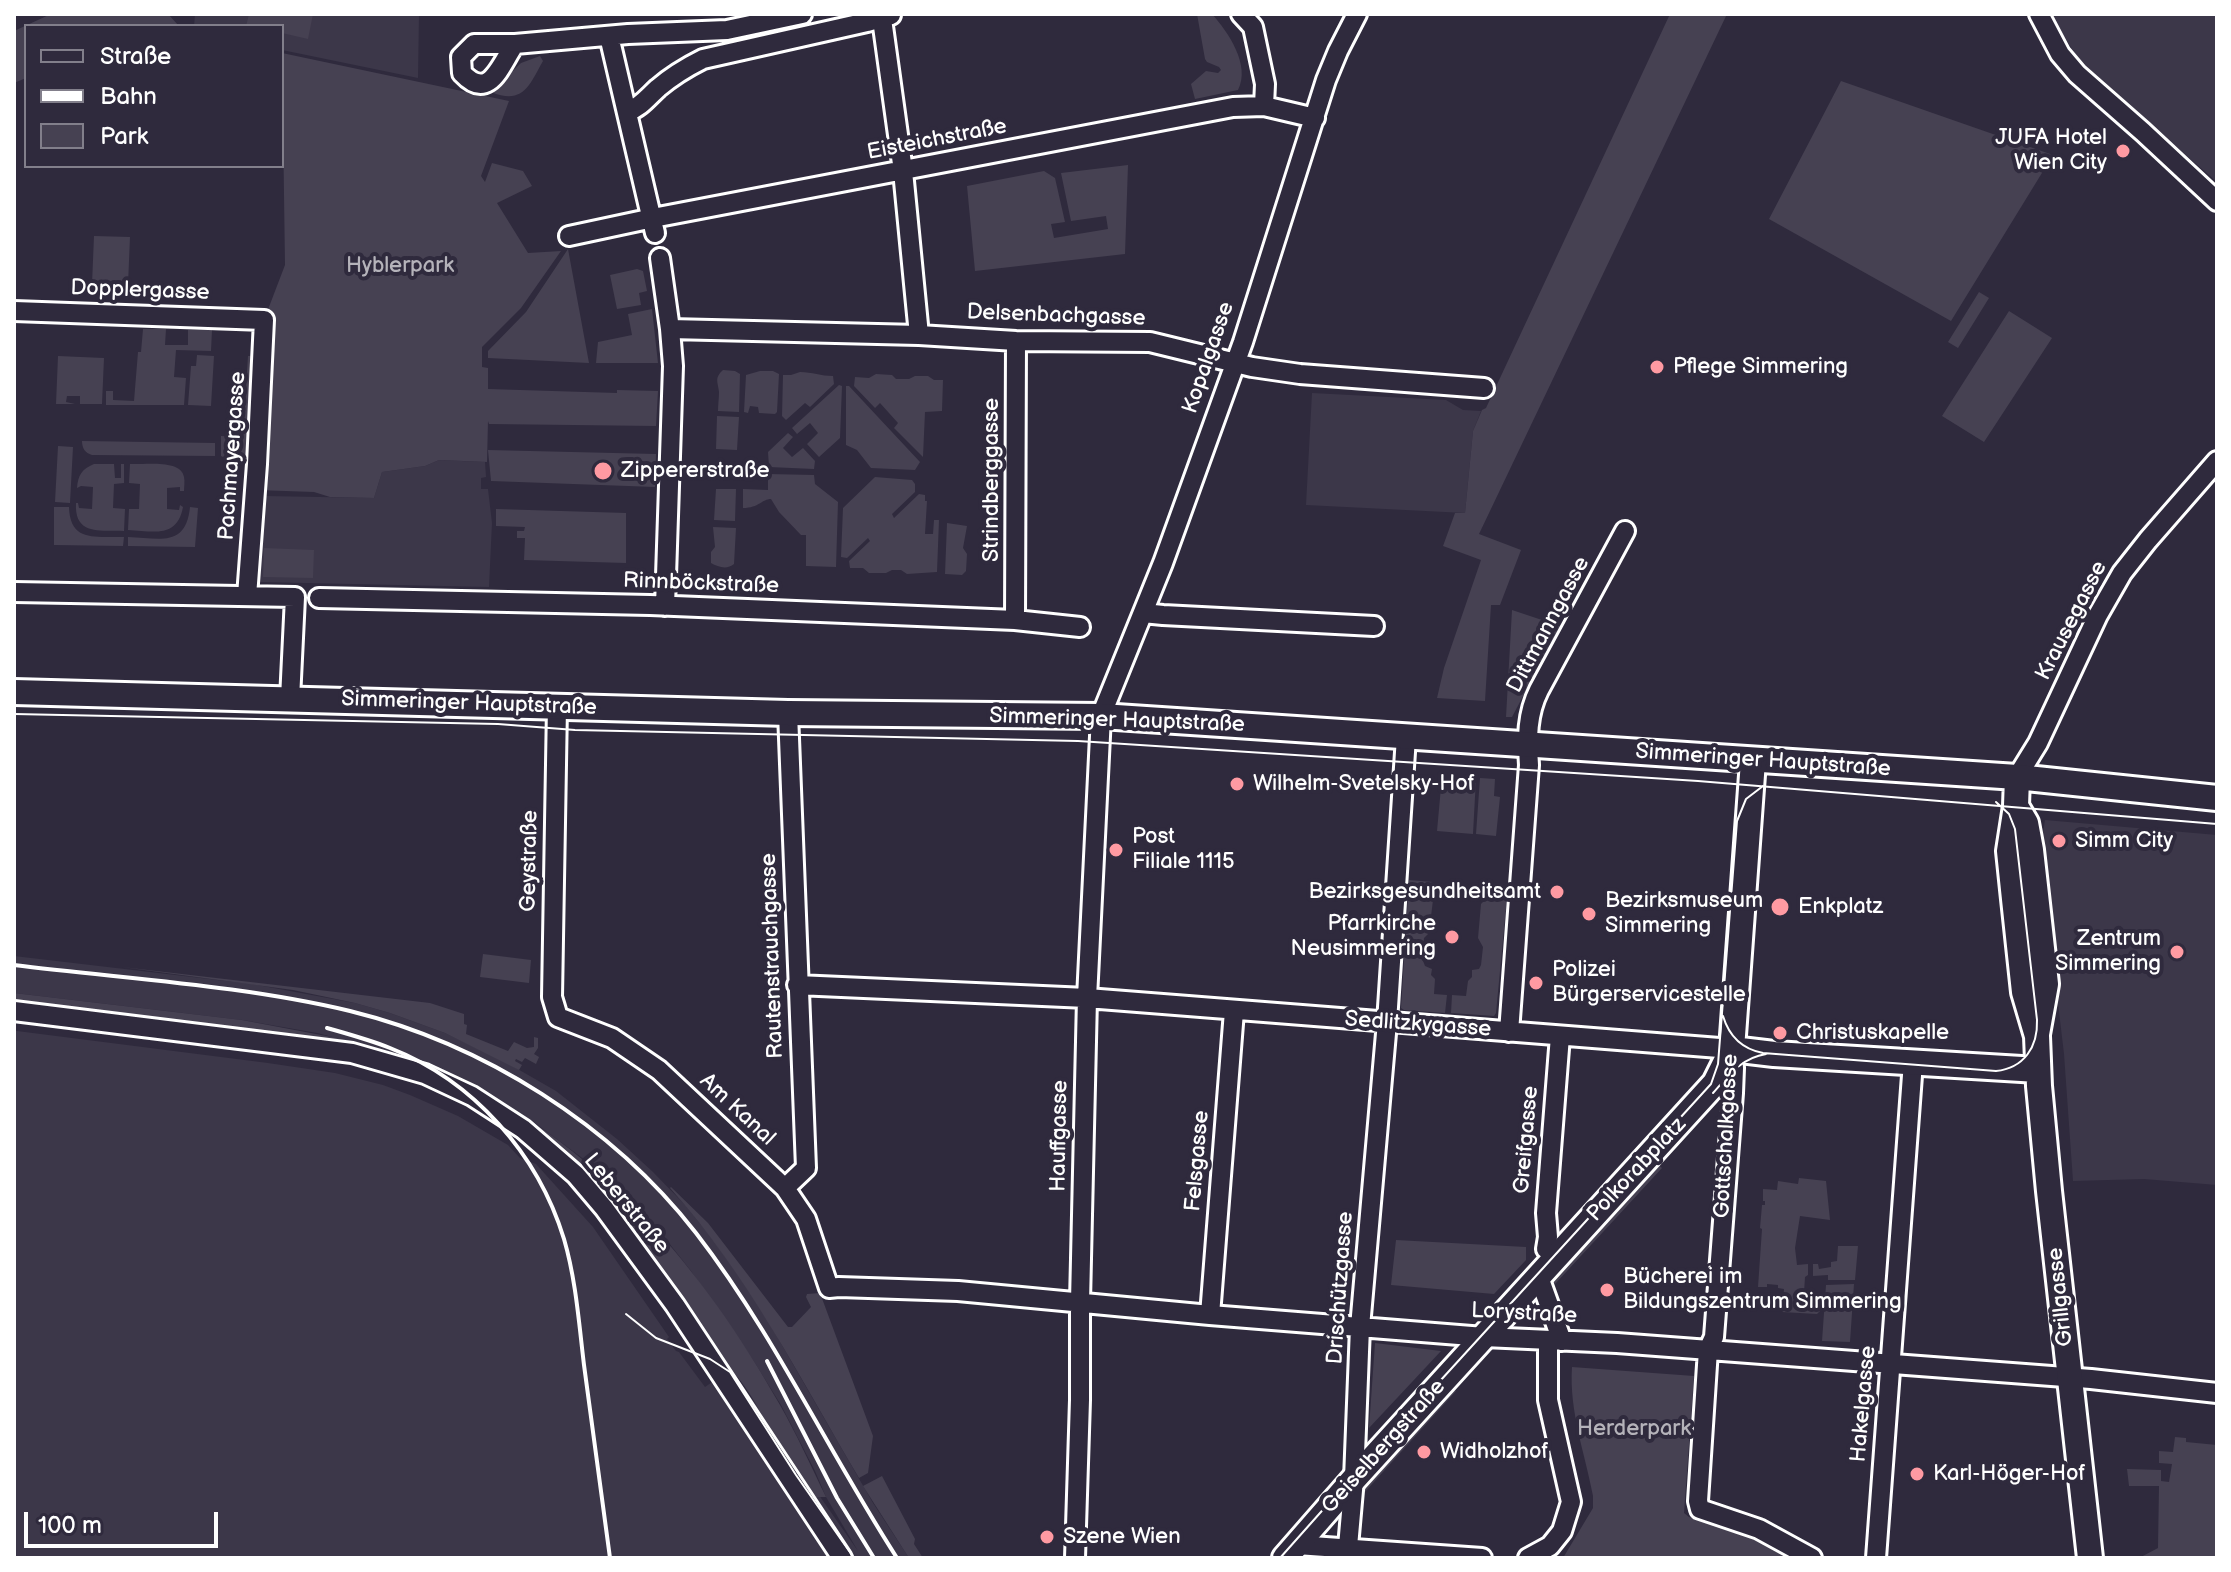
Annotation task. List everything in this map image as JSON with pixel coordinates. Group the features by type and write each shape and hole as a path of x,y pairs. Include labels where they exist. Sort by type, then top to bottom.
{"main road":[{"name":"Simmeringer Hauptstraße","path":"14,692 788,713 1101,716 2017,777 2217,798"},
{"name":"Gottschalkgasse","path":"1732,1049 1753,761"},
{"name":"Grillgasse","path":"2017,777 2016,806 2026,823 2031,850 2046,984 2037,1036 2038,1070 2090,1558"},
{"name":"Sedlitzkygasse","path":"1732,1049 2038,1070"},
{"name":"Polkorabplatz","path":"1570,1244 1705,1097 1732,1049"},
{"path":"1546,1249 1570,1244"},
{"name":"Geiselbergstraße","path":"1291,1551 1570,1244"},
{"name":"Geiselbergstraße","path":"1484,1337 1483,1320 1546,1249"}],"street":[{"path":"515,44 727,30 746,20 802,14"},
{"path":"1241,14 1253,27 1265,84 1264,106"},
{"name":"Kopalgasse","path":"1101,716 1163,563 1235,363 1326,80 1357,14"},
{"path":"2039,14 2068,65 2217,201"},
{"path":"627,112 636,109 680,71 703,59 888,16 919,335"},
{"path":"609,36 654,225"},
{"name":"Eisteichstraße","path":"569,236 654,225 903,171 1233,107 1264,106 1315,118"},
{"path":"660,258 673,366 665,606"},
{"name":"Dopplergasse","path":"14,311 264,320"},
{"name":"Pachmayergasse","path":"247,596 256,490 264,320"},
{"name":"Delsenbachgasse","path":"670,329 919,335 1016,341 1150,342 1235,363 1300,374 1484,388"},
{"name":"Strindberggasse","path":"1015,620 1016,341"},
{"name":"Krausegasse","path":"2017,777 2038,743 2098,615 2122,573 2217,461"},
{"name":"Dittmanngasse","path":"1528,746 1534,700 1625,531"},
{"path":"14,592 295,597 290,699"},
{"name":"Rinnböckstraße","path":"319,598 665,606 1015,620 1080,627"},
{"path":"1143,613 1374,626"},
{"name":"Geystraße","path":"557,706 552,997 558,1017"},
{"name":"Rautenstrauchgasse","path":"785,1188 806,1168 788,713"},
{"name":"Hauffgasse","path":"1075,1558 1087,998 1101,716"},
{"path":"1387,1022 1406,737"},
{"path":"1509,1032 1529,768 1528,746"},
{"name":"Sedlitzkygasse","path":"797,985 1087,998 1732,1049"},
{"name":"Leberstraße","path":"14,1011 352,1053 425,1074 472,1096 523,1129 576,1175 604,1208 675,1305 842,1558"},
{"name":"Felsgasse","path":"1210,1315 1234,1011"},
{"name":"Am Kanal","path":"558,1017 612,1038 659,1070 785,1188 806,1219 829,1288"},
{"name":"Drischützgasse","path":"1347,1553 1354,1479 1360,1327 1387,1022"},
{"name":"Greifgasse","path":"1546,1249 1560,1036"},
{"name":"Gottschalkgasse","path":"1732,1049 1732,1108 1714,1337 1708,1350 1698,1501 1700,1509 1759,1529 1812,1558"},
{"name":"Hakelgasse","path":"1876,1558 1913,1062"},
{"path":"1705,1097 1721,1100 1732,1108"},
{"path":"1528,1558 1550,1546 1556,1539 1562,1531 1571,1502 1548,1400 1555,1340 1539,1277"},
{"name":"Lorystraße","path":"829,1288 958,1291 1210,1315 2070,1378 2217,1393"},
{"path":"1291,1551 1482,1558"}],"shaded area":[{"path":"195,14 419,14 418,78 284,50 284,24 194,24"},
{"path":"2050,14 2217,14 2217,182 2094,76 2079,60"},
{"path":"1312,393 1446,400 1463,410 1481,411 1473,431 1465,513 1306,505"},
{"path":"439,460 485,462 486,477 481,478 481,489 488,489 492,523 489,587 260,582 265,496 374,498 382,472 425,466"},
{"path":"2045,820 2217,835 2217,1185 2144,1179 2073,1181 2064,1054 2041,859 2045,852 2040,852"},
{"path":"14,956 252,984 355,1003 445,1033 502,1060 556,1091 653,1172 715,1242 760,1307 873,1503 909,1558 14,1558 14,1031 335,1073 410,1095 458,1116 508,1145 520,1158 536,1164 593,1227 669,1337 667,1339 705,1387 731,1369 858,1551 826,1497 781,1405 691,1271 626,1197 589,1163 531,1120 463,1082 379,1049 317,1033 242,1020 14,993"}],"green space":[{"path":"51,14 168,14 177,24 29,24"},
{"path":"249,14 313,14 308,39 284,33 284,24 246,24"},
{"path":"1197,14 1212,14 1231,39 1242,70 1238,90 1195,99 1191,84 1206,71 1218,73 1221,70 1205,59"},
{"path":"1670,14 1727,14 1479,534 1521,550 1500,605 1491,605 1485,701 1437,698 1444,668 1481,560 1443,546 1455,513 1465,513 1473,431"},
{"path":"24,26 24,79 14,83 14,31"},
{"name":"Hyblerpark","path":"284,53 509,101 481,176 485,182 492,163 523,171 532,186 497,203 528,253 561,251 521,308 482,347 482,367 488,368 488,389 617,393 617,390 658,391 656,426 489,424 488,421 487,462 439,460 425,466 382,472 374,498 256,490 264,320 285,265"},
{"path":"540,56 543,61 524,91 511,96 491,92 521,63"},
{"path":"1841,81 2053,155 1951,321 1769,219"},
{"path":"1128,165 1125,254 975,271 967,186 1044,171 1055,178 1065,222 1051,224 1054,238 1108,229 1106,216 1071,221 1061,173"},
{"path":"94,236 130,237 128,285 92,284"},
{"path":"568,249 589,363 488,358 488,351 526,312"},
{"path":"637,269 643,271 647,291 639,293 641,305 617,309 610,275"},
{"path":"1979,292 1989,298 1958,348 1948,342"},
{"path":"652,309 658,363 596,363 598,342 632,335 628,314"},
{"path":"2009,311 2052,338 1984,442 1942,416"},
{"path":"143,329 166,329 165,345 188,345 188,330 212,330 211,351 176,350 174,377 186,378 184,405 106,405 106,391 113,391 113,400 134,401"},
{"path":"197,355 214,356 211,406 188,405 191,366 196,366"},
{"path":"58,356 104,358 102,404 80,404 80,396 67,396 66,402 75,404 56,404"},
{"path":"248,356 253,356 248,454 244,458 223,457 221,436 243,437"},
{"path":"723,370 740,374 739,412 718,411 718,378"},
{"path":"760,371 779,374 775,414 759,413 758,407 750,406 748,413 744,412 746,375"},
{"path":"800,372 833,376 834,384 810,407 805,403 786,420 782,416 783,375"},
{"path":"876,374 892,375 896,379 928,376 943,380 942,411 925,412 923,457 894,428 898,423 880,403 875,408 854,386 855,377 869,378"},
{"path":"839,385 842,386 840,438 819,457 807,444 818,433 810,423 797,434 792,428"},
{"path":"846,386 920,462 915,470 871,468 857,450 846,445"},
{"path":"717,416 739,417 737,450 716,449"},
{"path":"788,433 793,437 783,448 792,457 803,448 815,461 814,469 769,467 768,452"},
{"path":"82,441 215,443 215,456 92,455 84,450"},
{"path":"58,446 73,447 70,503 55,502"},
{"path":"488,450 656,454 655,487 491,481"},
{"path":"94,464 114,464 115,478 121,478 121,464 124,464 124,483 114,484 113,508 125,509 124,531 91,529 79,521 76,503 79,508 92,509 93,487 77,488 78,479 84,470"},
{"path":"130,464 169,465 181,471 184,491 180,491 180,487 167,488 167,509 179,510 180,505 183,507 180,517 170,529 155,532 128,530 129,509 139,509 140,484 129,483"},
{"path":"768,474 814,475 815,484 838,502 836,567 806,566 806,535 801,535 771,499 743,508 743,489 768,490"},
{"path":"875,477 912,480 915,484 915,492 892,514 894,518 919,494 925,495 925,534 933,534 934,520 939,520 937,572 907,574 892,570 869,573 863,568 850,568 849,561 870,541 868,538 847,558 841,557 843,508"},
{"path":"716,489 736,489 735,521 714,520"},
{"path":"54,507 69,507 74,527 79,532 95,537 124,537 123,546 54,545"},
{"path":"190,507 198,508 195,547 128,546 128,537 160,539 177,535 183,529"},
{"path":"496,509 626,513 626,563 524,560 525,538 517,538 517,531 524,531 525,527 496,526"},
{"path":"947,523 967,526 963,548 967,554 966,571 962,575 945,574"},
{"path":"713,527 736,528 734,564 731,566 711,563 711,552 715,547"},
{"path":"264,548 314,550 313,578 263,577"},
{"path":"1512,610 1560,626 1512,717 1506,717"},
{"path":"1442,776 1476,778 1473,834 1437,831"},
{"path":"1480,778 1495,779 1494,796 1500,797 1496,836 1476,834"},
{"path":"1409,880 1433,882 1432,892 1428,895 1428,899 1433,900 1429,933 1424,938 1422,958 1425,966 1432,969 1434,994 1447,995 1445,1013 1401,1008"},
{"path":"1483,885 1508,887 1496,1013 1494,1016 1451,1013 1452,995 1466,996 1472,970 1479,969 1481,965 1483,947 1478,938 1481,904 1485,900 1482,896"},
{"path":"483,954 531,960 529,983 480,977"},
{"path":"122,967 430,1003 464,1014 466,1034 508,1051 514,1042 527,1048 534,1047 534,1037 538,1038 538,1048 534,1054 539,1057 536,1064 525,1058 522,1062 516,1059 522,1065 519,1070 445,1033 355,1003 293,990"},
{"path":"14,993 242,1020 358,1042 393,1056 14,1003"},
{"path":"462,1081 561,1142 645,1218 683,1261 750,1355 786,1416 826,1497 816,1497 776,1440 746,1388 722,1363 617,1215"},
{"path":"1657,1164 1662,1168 1555,1284 1551,1280"},
{"path":"1799,1178 1826,1181 1830,1220 1800,1216 1795,1248 1797,1265 1808,1264 1804,1293 1822,1294 1821,1310 1817,1314 1782,1312 1784,1289 1767,1284 1767,1287 1758,1287 1760,1228 1762,1205 1765,1205 1763,1189 1777,1190 1778,1181 1798,1184"},
{"path":"671,1187 708,1223 788,1327 792,1327 811,1307 807,1294 820,1293 873,1436 868,1473 859,1478 749,1292"},
{"path":"1396,1240 1526,1247 1526,1260 1494,1294 1391,1285"},
{"path":"1838,1246 1858,1246 1855,1280 1828,1280 1828,1275 1813,1276 1813,1264 1818,1264 1819,1269 1831,1267 1831,1262 1837,1261"},
{"path":"1854,1284 1850,1342 1822,1341 1826,1285"},
{"path":"1375,1343 1441,1351 1369,1428"},
{"name":"Herderpark","path":"1572,1367 1694,1376 1684,1513 1749,1536 1794,1558 1563,1558 1593,1508 1575,1416"},
{"path":"1452,1388 1456,1391 1364,1493 1360,1489"},
{"path":"2175,1437 2186,1438 2186,1442 2217,1445 2217,1558 2139,1558 2158,1548 2159,1486 2129,1486 2127,1469 2161,1470 2161,1481 2169,1482 2172,1464 2159,1463 2159,1451 2173,1452"},
{"path":"882,1476 923,1558 909,1558 863,1486"}],"tram line":[{"path":"14,714 1078,741 1698,781 2217,824"},
{"path":"1280,1558 1711,1084 1718,1064 1737,821 1746,799 1763,786"},
{"path":"1723,1016 1737,1040 1763,1053 1996,1071 2022,1061 2035,1039 2037,1020 2015,829 2009,814 1996,802"},
{"path":"1713,1093 1742,1064 1766,1054"},
{"path":"626,1314 656,1338 710,1359 730,1372 854,1558"}],"railway":[{"path":"14,965 225,989 350,1011 449,1044 542,1094 625,1157 663,1194 696,1233 751,1311 897,1558"},
{"path":"327,1028 390,1048 421,1062 449,1080 499,1124 538,1178 553,1208 571,1270 610,1558"},
{"path":"767,1361 837,1498 874,1558"}],"place":[{"name":"JUFA Hotel Wien City","path":"2123,151"},
{"name":"Pflege Simmering","path":"1657,367"},
{"name":"Zippererstraße","path":"603,471"},
{"name":"Wilhelm-Svetelsky-Hof","path":"1237,784"},
{"name":"Simm City","path":"2059,841"},
{"name":"Post Filiale 1115","path":"1116,850"},
{"name":"Bezirksgesundheitsamt","path":"1557,892"},
{"name":"Enkplatz","path":"1780,907"},
{"name":"Bezirksmuseum Simmering","path":"1589,914"},
{"name":"Pfarrkirche Neusimmering","path":"1452,937"},
{"name":"Zentrum Simmering","path":"2177,952"},
{"name":"Polizei Bürgerservicestelle","path":"1536,983"},
{"name":"Christuskapelle","path":"1780,1033"},
{"name":"Bücherei im Bildungszentrum Simmering","path":"1607,1290"},
{"name":"Widholzhof","path":"1424,1452"},
{"name":"Karl-Höger-Hof","path":"1917,1474"},
{"name":"Szene Wien","path":"1047,1537"}]}
